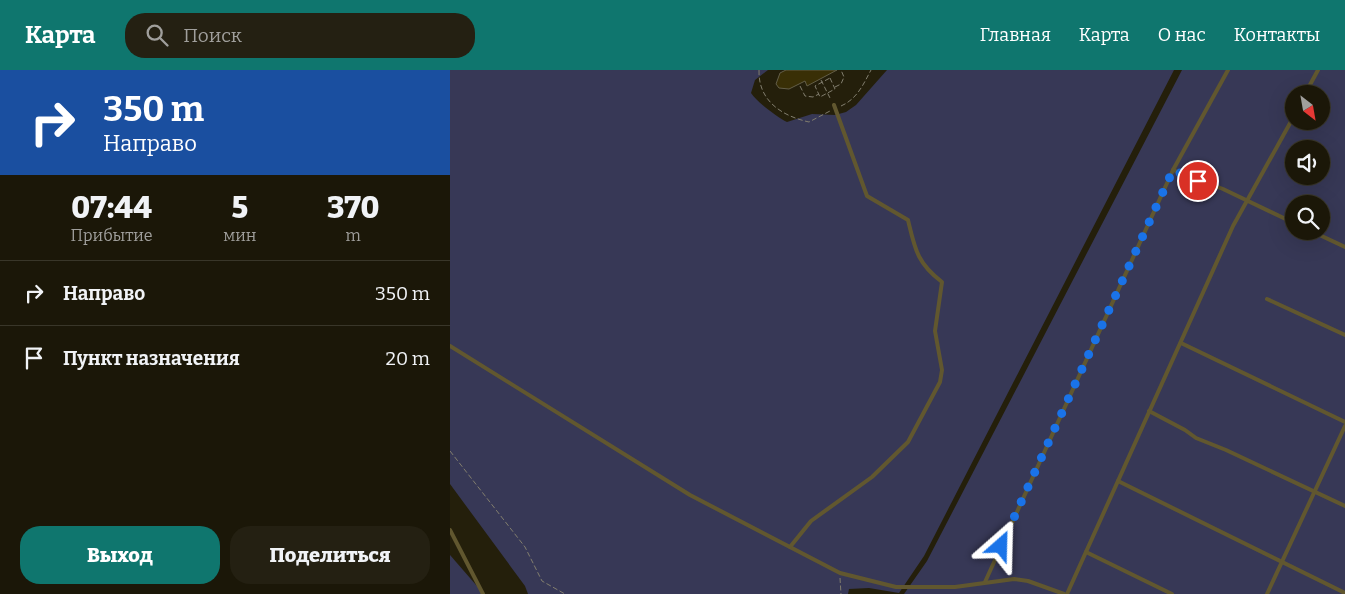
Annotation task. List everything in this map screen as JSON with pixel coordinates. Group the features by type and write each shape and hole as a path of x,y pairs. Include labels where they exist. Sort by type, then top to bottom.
{"lane":[{"path":"985,582 1173,170 1228,70"},
{"path":"1310,85 1318,70"},
{"path":"790,547 811,521 872,477 908,442 940,382 942,370 935,331 942,282 932,274 916,254 908,220 867,196 835,107"},
{"path":"450,346 690,495 840,573 850,574 879,584 907,587 955,587 1014,579 1028,581 1065,594 1086,552 1246,201 1286,130"},
{"path":"1173,170 1223,189 1285,219"},
{"path":"1330,240 1345,247"},
{"path":"1267,299 1345,334"},
{"path":"1181,343 1345,422"},
{"path":"1150,412 1185,430 1196,438 1316,491 1345,506"},
{"path":"1267,594 1345,426"},
{"path":"1118,481 1345,593"},
{"path":"450,530 483,594"},
{"path":"1086,552 1172,594"},
{"path":"907,587 909,594"}],"path":[{"path":"760,70 759,83 763,92 782,114 809,122 835,107 850,102 857,96 871,70"},
{"path":"834,87 841,84 844,77 840,70"},
{"path":"830,78 834,87 836,89 820,97 815,86 830,78"},
{"path":"822,81 835,107"},
{"path":"800,86 806,96 813,97 819,94"},
{"path":"450,451 525,547 542,581 565,594"},
{"path":"840,573 841,594"}],"shaded area":[{"path":"450,70 768,70 755,80 751,93 758,101 787,122 812,114 835,115 846,112 856,105 887,70 1174,70 924,556 899,593 869,588 849,589 848,594 528,594 525,586 450,484"},
{"path":"1182,70 1345,70 1345,594 904,594 927,561"},
{"path":"450,555 483,593 483,594 450,594"}],"building":[{"path":"786,70 837,70 807,86 805,81 789,89 779,88 776,84 780,73"}],"route":[{"path":"1001,546 1173,170 1198,181"}]}
